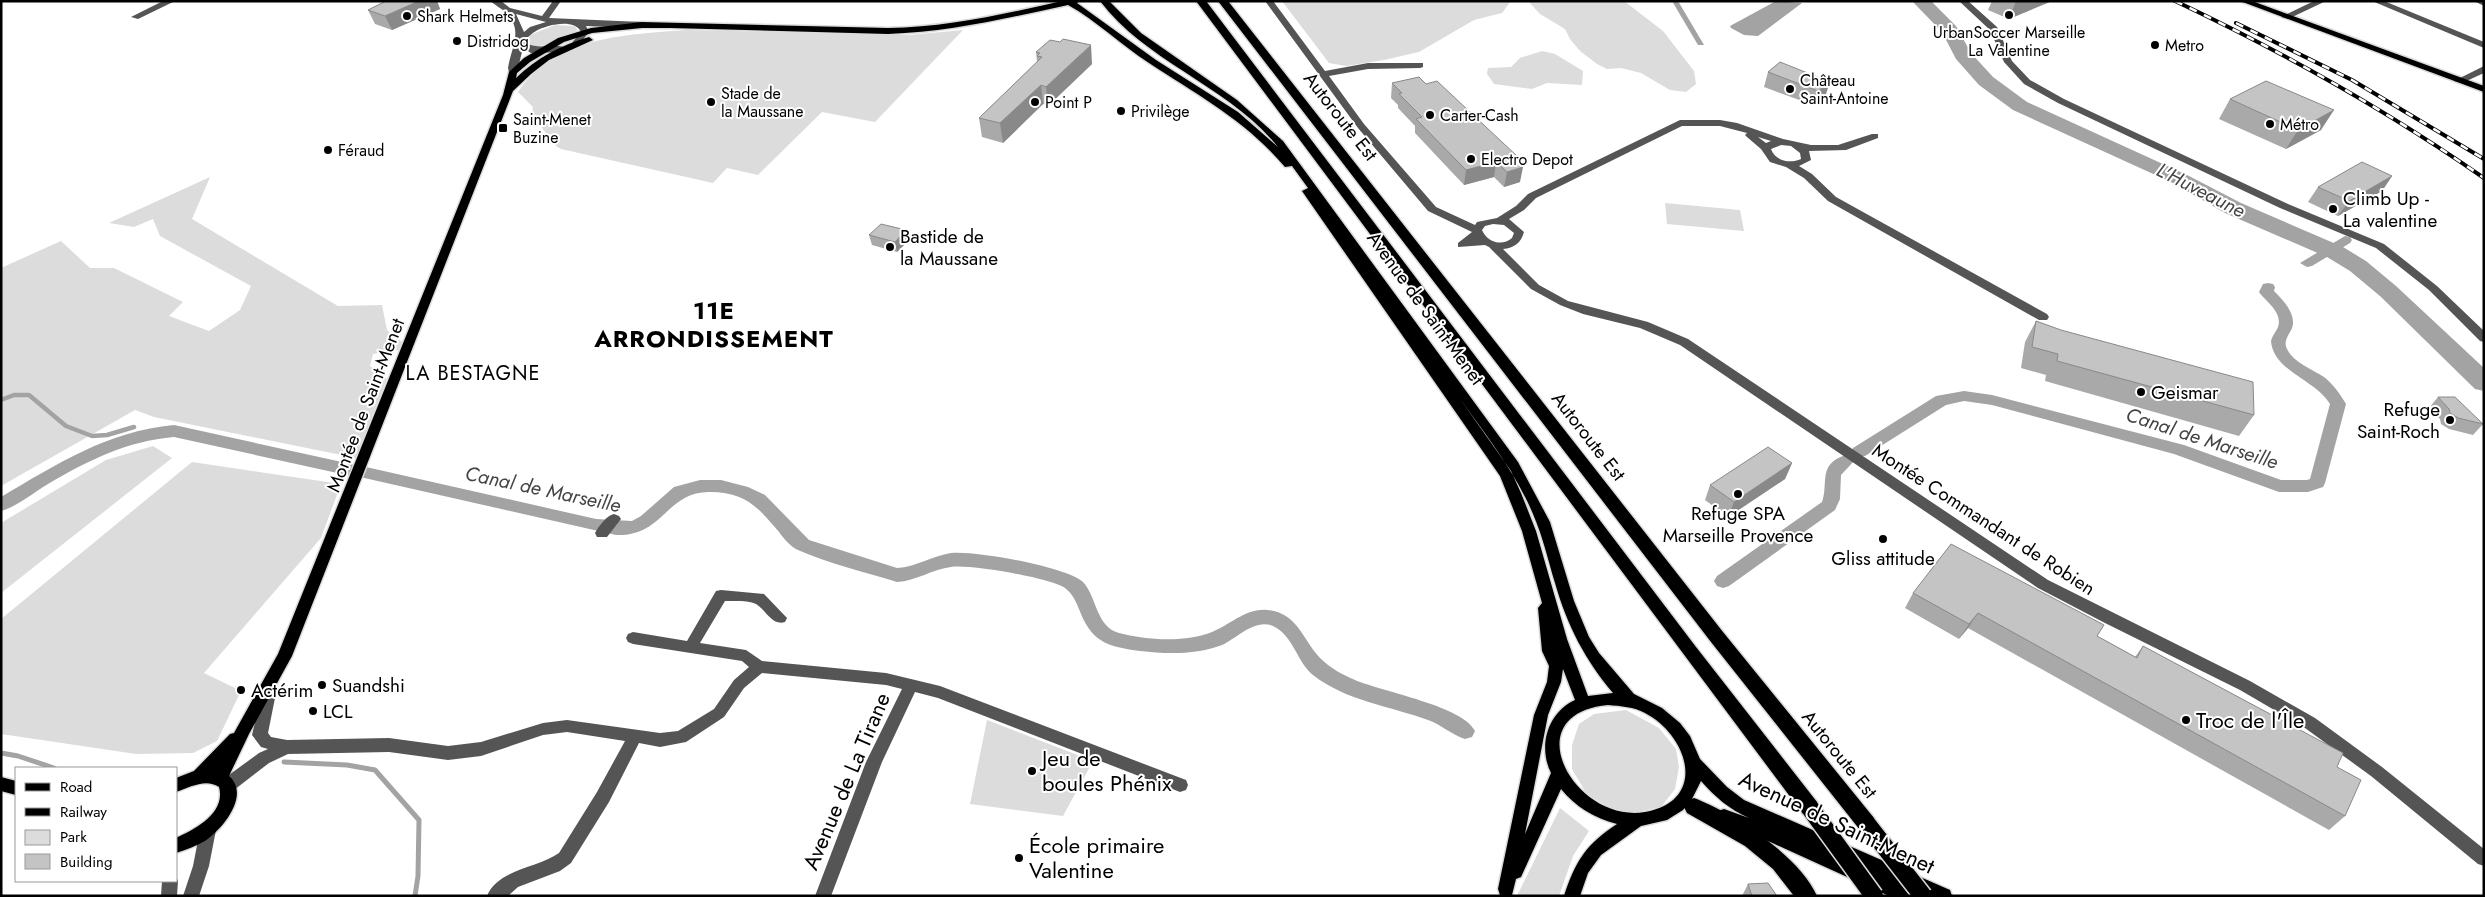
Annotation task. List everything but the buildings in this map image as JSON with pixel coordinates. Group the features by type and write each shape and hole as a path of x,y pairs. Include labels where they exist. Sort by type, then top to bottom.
{"highway":[{"path":"1201,1 1690,652 1810,808 1874,896"},
{"name":"Autoroute Est","path":"1223,1 1717,637 1923,896"},
{"path":"1694,808 1752,840 1780,863 1807,896"}],"main road":[{"name":"Montée de Saint-Menet","path":"991,20 1032,1"},
{"name":"Avenue de Saint-Menet","path":"1104,1 1116,16 1145,42 1221,92 1260,123 1280,142 1303,171 1514,465 1532,496 1575,625 1588,651 1606,674 1633,702"},
{"path":"2244,1 2484,91"},
{"name":"Montée de Saint-Menet","path":"224,781 243,730 285,656 319,576 511,88 513,72 539,51 561,40 585,32 642,25 910,31 955,27 1071,2"},
{"name":"Avenue de Saint-Menet","path":"1071,2 1089,13 1133,48 1213,97 1241,118 1284,161 1506,474 1520,502 1540,563 1557,630 1582,702"},
{"name":"Montée de Saint-Menet","path":"1043,8 1074,9 1089,13"},
{"name":"Montée de Saint-Menet","path":"511,88 527,71 563,49 575,44 598,37 631,31 696,27"},
{"path":"1506,892 1541,715 1554,682 1556,666 1549,651 1540,563"},
{"path":"1598,698 1619,698 1633,702 1651,708 1672,723 1687,742 1694,763 1694,782 1686,798 1668,813 1637,820 1619,820 1596,809 1575,794 1559,774 1553,761 1552,748 1555,732 1560,720 1571,709 1582,702 1598,698"},
{"name":"Montée de Saint-Menet","path":"200,776 243,730"},
{"name":"Avenue de Saint-Menet","path":"1694,763 1721,792 1738,805 1944,896"},
{"path":"1506,892 1541,818 1559,774"},
{"path":"178,784 200,776 224,781 230,794 228,806 220,819 208,830 178,845"},
{"path":"1,784 15,788"},
{"name":"Avenue de Saint-Menet","path":"1668,813 1694,808 1750,825 1908,896"},
{"path":"1572,896 1580,870 1601,842 1637,820"}],"street":[{"path":"135,17 172,1"},
{"name":"Montée de Saint-Menet","path":"494,1 510,10 542,20 642,25"},
{"path":"542,20 557,1"},
{"name":"Montée Commandant de Robien","path":"1269,1 1361,126 1432,209 1450,219 1478,229 1489,243 1535,286 1564,303 1587,311 1644,325 1684,342 2043,584 2075,603 2254,691 2310,723 2358,757 2484,858"},
{"path":"1963,1 1994,30 2008,62 2027,82 2061,101 2284,206 2380,246 2433,288 2484,338"},
{"path":"2285,17 2322,1"},
{"path":"2376,1 2484,45"},
{"path":"2478,1 2484,4"},
{"path":"510,10 517,20 520,41 513,72"},
{"name":"Montée de Saint-Menet","path":"556,22 533,29 520,41 526,48 539,51 563,49"},
{"path":"576,23 582,26 585,32"},
{"name":"Montée de Saint-Menet","path":"575,44 585,32"},
{"path":"1322,74 1368,66 1420,65"},
{"path":"2460,81 2484,69"},
{"path":"1500,221 1513,225 1519,232 1515,242 1505,245 1489,243 1458,246 1478,229 1500,221 1520,208 1532,196 1680,123 1720,123 1737,126 1799,147 1848,148 1875,136"},
{"path":"1667,130 1695,125 1720,126 1748,134 1766,148 1770,158 1788,164 1808,176 1832,198 2043,317"},
{"path":"1766,148 1772,144 1782,142"},
{"path":"1799,147 1806,152 1808,176"},
{"path":"1788,164 1832,149"},
{"path":"1513,225 1520,208"},
{"path":"1505,245 1509,260"},
{"path":"602,533 614,519"},
{"path":"690,648 721,595 759,598 780,618"},
{"path":"632,638 746,656 759,667 886,679 911,685 948,695 1180,785"},
{"path":"270,685 260,735 266,742 287,747 388,745 448,753 481,749 543,728 567,726 660,740 681,737 719,713 739,684 759,667"},
{"name":"Avenue de La Tirane","path":"823,896 844,838 895,715 911,685"},
{"path":"495,896 512,882 542,868 554,866 565,858 603,797 636,737"},
{"path":"224,781 287,747"},
{"path":"191,896 201,866 208,830"},
{"path":"169,896 170,882"}],"green space":[{"path":"1282,1 1511,1 1502,13 1474,20 1419,52 1346,66 1329,63"},
{"path":"1528,1 1624,1 1663,31 1694,71 1696,84 1686,92 1670,90 1641,73 1621,68 1607,69 1580,51 1570,39 1565,29 1540,14"},
{"path":"555,25 574,26 577,29 576,32 538,47 528,44 530,35"},
{"name":"Stade de la Maussane","path":"686,30 910,35 963,30 875,122 822,112 758,175 727,168 713,183 561,149 556,146 532,115 533,107 518,92 534,73 552,59 572,49 616,37"},
{"path":"1542,51 1555,54 1583,71 1582,85 1547,83 1532,89 1494,84 1487,74 1488,68 1511,67 1520,58"},
{"path":"210,177 192,219 338,306 382,305 387,330 402,342 399,350 373,354 370,366 387,379 356,458 154,417 135,410 1,486 1,268 61,241 90,268 114,268 183,302 169,316 209,331 240,310 251,286 160,236 153,219 134,227 109,223"},
{"path":"1665,203 1740,210 1744,231 1667,224"},
{"path":"153,446 172,458 1,593 1,523 106,460"},
{"path":"192,462 341,484 321,538 204,673 241,691 217,741 193,753 136,754 1,734 1,619"},
{"path":"1626,710 1659,728 1676,749 1679,767 1675,789 1661,807 1632,813 1608,807 1586,793 1572,769 1572,745 1579,724 1594,714"},
{"name":"Jeu de boules Phénix","path":"987,720 1093,761 1063,816 970,804"},
{"path":"1560,808 1589,831 1573,856 1559,896 1517,896"}],"shaded area":[{"path":"1672,1 1678,1 1704,45 1698,45"},
{"path":"1776,1 1802,3 1758,36 1744,35 1731,28 1730,26"}],"waterway":[{"name":"L'Huveaune","path":"1921,1 1950,30 1963,55 1986,81 2020,106 2180,179 2233,208 2335,252 2358,266 2388,291 2484,383"},
{"name":"Canal de Marseille","path":"2307,263 2345,240"},
{"name":"Canal de Marseille","path":"1859,452 1942,400 1964,396 1992,400 2178,449 2279,486 2298,487 2317,483 2338,404 2325,386 2294,365 2281,352 2278,341 2286,322 2280,306 2266,292 2268,287"},
{"path":"1,400 14,395 29,395 66,426 92,436 107,435 134,427"},
{"name":"Canal de Marseille","path":"1,505 83,457 127,439 150,433 174,431 351,470"},
{"name":"Canal de Marseille","path":"1723,581 1829,506 1833,493 1832,478 1838,467 1846,461"},
{"name":"Canal de Marseille","path":"366,473 611,528 632,527 643,523 680,491 700,486 721,486 742,491 759,499 789,533 803,545 897,575 904,575 951,560 960,560 1011,567 1070,582 1078,588 1083,596 1099,630 1107,636 1118,640 1155,645 1193,644 1216,639 1247,621 1261,617 1278,619 1292,631 1312,662 1328,675 1368,694 1442,717 1465,731"},
{"path":"1,753 18,756 51,767"},
{"path":"284,762 347,765 375,770 419,820 418,876 415,896"}],"railway":[{"path":"2175,1 2215,20 2333,83 2410,129 2484,178"},
{"path":"2236,23 2352,80 2484,159"}],"place":[{"name":"UrbanSoccer Marseille La Valentine","path":"2009,15"},
{"name":"Shark Helmets","path":"407,16"},
{"name":"Distridog","path":"457,41"},
{"name":"Metro","path":"2155,45"},
{"name":"Château Saint-Antoine","path":"1790,89"},
{"name":"Stade de la Maussane","path":"711,102"},
{"name":"Point P","path":"1035,102"},
{"name":"Privilège","path":"1121,111"},
{"name":"Carter-Cash","path":"1430,115"},
{"name":"Métro","path":"2270,124"},
{"name":"Saint-Menet Buzine","path":"503,128"},
{"name":"Féraud","path":"328,150"},
{"name":"Electro Depot","path":"1471,159"},
{"name":"Climb Up - La valentine","path":"2333,209"},
{"name":"Bastide de la Maussane","path":"890,247"},
{"name":"Geismar","path":"2141,392"},
{"name":"Refuge Saint-Roch","path":"2450,420"},
{"name":"Refuge SPA Marseille Provence","path":"1738,494"},
{"name":"Gliss attitude","path":"1883,539"},
{"name":"Suandshi","path":"322,685"},
{"name":"Actérim","path":"241,690"},
{"name":"LCL","path":"313,711"},
{"name":"Troc de l'Île","path":"2186,720"},
{"name":"Jeu de boules Phénix","path":"1032,771"},
{"name":"École primaire Valentine","path":"1019,858"}],"district":[{"name":"11E ARRONDISSEMENT","path":"714,325"},
{"name":"LA BESTAGNE","path":"473,373"}]}
